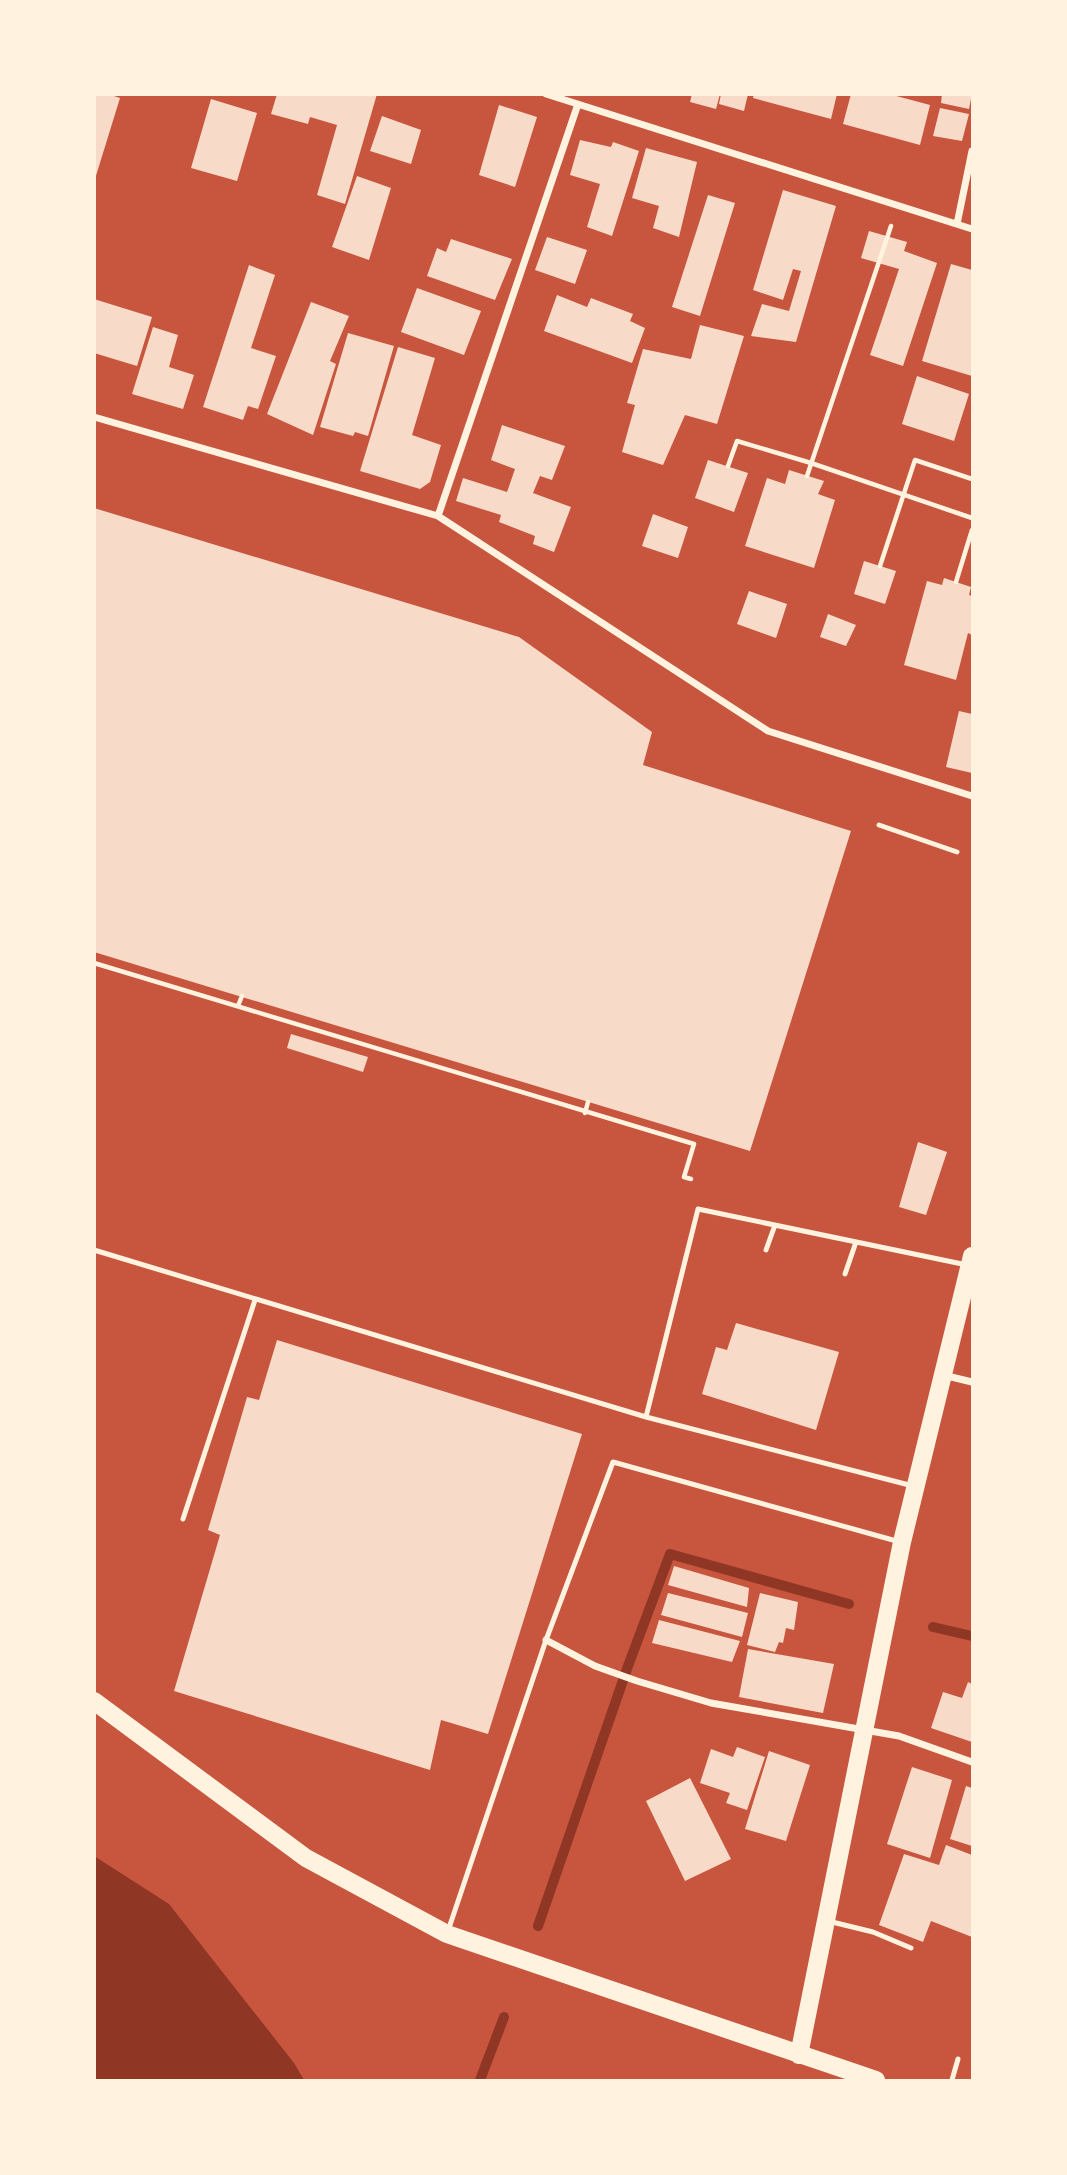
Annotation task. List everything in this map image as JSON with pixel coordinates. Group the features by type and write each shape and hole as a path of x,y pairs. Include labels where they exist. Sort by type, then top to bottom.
{"main road":[{"path":"799,2055 902,1542 971,1261"},
{"path":"94,1701 306,1858 447,1934 876,2081"}],"street":[{"path":"546,94 972,229"},
{"path":"438,516 578,104"},
{"path":"957,224 972,151"},
{"path":"94,417 438,516 768,731 972,796"},
{"path":"943,1375 972,1382"},
{"path":"546,1640 595,1666 711,1703 899,1736 972,1762"}],"lane":[{"path":"879,825 957,852"},
{"path":"646,1418 698,1209 856,1242 971,1261"},
{"path":"766,1250 775,1225"},
{"path":"845,1274 856,1242"},
{"path":"94,1250 646,1418 916,1486"},
{"path":"183,1519 255,1300"},
{"path":"447,1934 546,1640 613,1462 902,1542"},
{"path":"826,1921 873,1932 911,1948"},
{"path":"952,2081 958,2059"}],"path":[{"path":"807,476 898,205"},
{"path":"728,466 737,441 972,517"},
{"path":"880,566 915,460 972,479"},
{"path":"956,582 972,530"},
{"path":"94,963 694,1144 684,1177 691,1180"},
{"path":"239,1006 242,996"},
{"path":"585,1113 588,1102"}],"shaded area":[{"path":"94,1856 169,1904 294,2063 304,2080 95,2080"}],"building":[{"path":"94,94 108,94 120,98 95,179"},
{"path":"277,94 377,94 345,204 317,195 337,125 310,117 308,124 271,114"},
{"path":"692,94 720,94 716,109 690,102"},
{"path":"721,94 748,94 744,111 719,104"},
{"path":"754,94 837,94 831,119 753,98"},
{"path":"851,94 889,94 930,105 920,145 843,124"},
{"path":"942,94 972,94 969,109 941,103"},
{"path":"211,99 257,113 237,181 191,168"},
{"path":"499,105 537,117 515,187 479,175"},
{"path":"940,108 969,114 962,141 933,136"},
{"path":"382,116 421,130 411,164 370,151"},
{"path":"580,140 611,147 613,142 639,151 612,236 587,227 600,184 570,175"},
{"path":"646,148 697,162 679,237 653,228 659,206 632,198"},
{"path":"357,176 391,188 369,260 332,247"},
{"path":"783,190 836,206 796,342 751,336 762,304 789,311 801,271 793,269 783,300 753,290"},
{"path":"708,195 735,203 700,316 672,307"},
{"path":"869,231 907,242 904,251 937,263 903,366 870,355 899,269 861,258"},
{"path":"547,237 587,250 575,284 535,270"},
{"path":"451,239 512,259 495,300 427,276 437,248 446,252"},
{"path":"951,264 972,270 972,376 922,361"},
{"path":"249,265 275,275 251,348 276,356 258,409 248,406 243,420 203,407"},
{"path":"417,288 481,311 464,355 401,332"},
{"path":"557,295 587,307 591,298 633,314 630,321 645,328 632,363 544,331"},
{"path":"94,299 152,317 137,366 94,353"},
{"path":"311,302 349,316 330,361 336,364 313,435 267,414"},
{"path":"700,325 744,336 717,424 685,415 663,465 622,452 635,405 627,403 643,349 691,359"},
{"path":"153,327 178,335 169,367 194,375 183,409 132,394"},
{"path":"348,333 394,346 368,436 355,432 353,436 320,427"},
{"path":"398,347 435,358 412,435 441,445 430,482 420,489 360,471"},
{"path":"917,376 969,394 954,441 902,424"},
{"path":"502,425 565,446 552,480 540,476 533,493 571,507 554,552 533,544 535,536 499,522 501,515 456,501 463,478 507,492 515,469 491,460"},
{"path":"708,460 748,473 734,512 695,498"},
{"path":"789,470 824,481 818,494 835,500 814,568 745,546 767,478 785,484"},
{"path":"94,508 519,637 652,732 643,765 851,831 750,1151 94,952"},
{"path":"653,514 688,527 678,558 642,546"},
{"path":"864,561 896,571 885,604 854,594"},
{"path":"944,578 971,587 969,595 972,596 972,635 968,633 956,680 904,665 927,581 942,585"},
{"path":"749,591 787,604 776,638 737,624"},
{"path":"828,614 856,625 846,646 820,637"},
{"path":"959,711 972,714 972,773 946,767"},
{"path":"291,1034 368,1057 363,1072 287,1048"},
{"path":"918,1142 947,1152 926,1215 899,1207"},
{"path":"736,1323 839,1352 816,1430 702,1394 716,1347 727,1350"},
{"path":"277,1340 582,1434 488,1734 441,1720 430,1770 174,1691 220,1535 208,1530 247,1397 259,1400"},
{"path":"674,1566 749,1588 747,1607 668,1585"},
{"path":"668,1593 748,1613 742,1637 661,1615"},
{"path":"760,1593 798,1602 794,1630 786,1628 783,1643 779,1642 775,1652 747,1645"},
{"path":"659,1620 740,1641 732,1662 652,1643"},
{"path":"748,1649 834,1664 823,1713 739,1697"},
{"path":"968,1682 972,1684 972,1742 931,1728 943,1692 962,1698"},
{"path":"737,1747 765,1757 747,1810 726,1803 730,1793 700,1783 711,1749 733,1757"},
{"path":"769,1751 810,1765 786,1841 745,1829"},
{"path":"912,1767 952,1780 930,1858 887,1844"},
{"path":"690,1778 731,1859 685,1881 646,1801"},
{"path":"966,1786 972,1788 972,1846 950,1839"},
{"path":"946,1845 972,1855 972,1937 931,1921 923,1942 879,1925 904,1854 939,1865"}],"waterway":[{"path":"538,1926 628,1666 670,1554 849,1604"},
{"path":"933,1627 972,1636"},
{"path":"480,2080 504,2017"}]}
